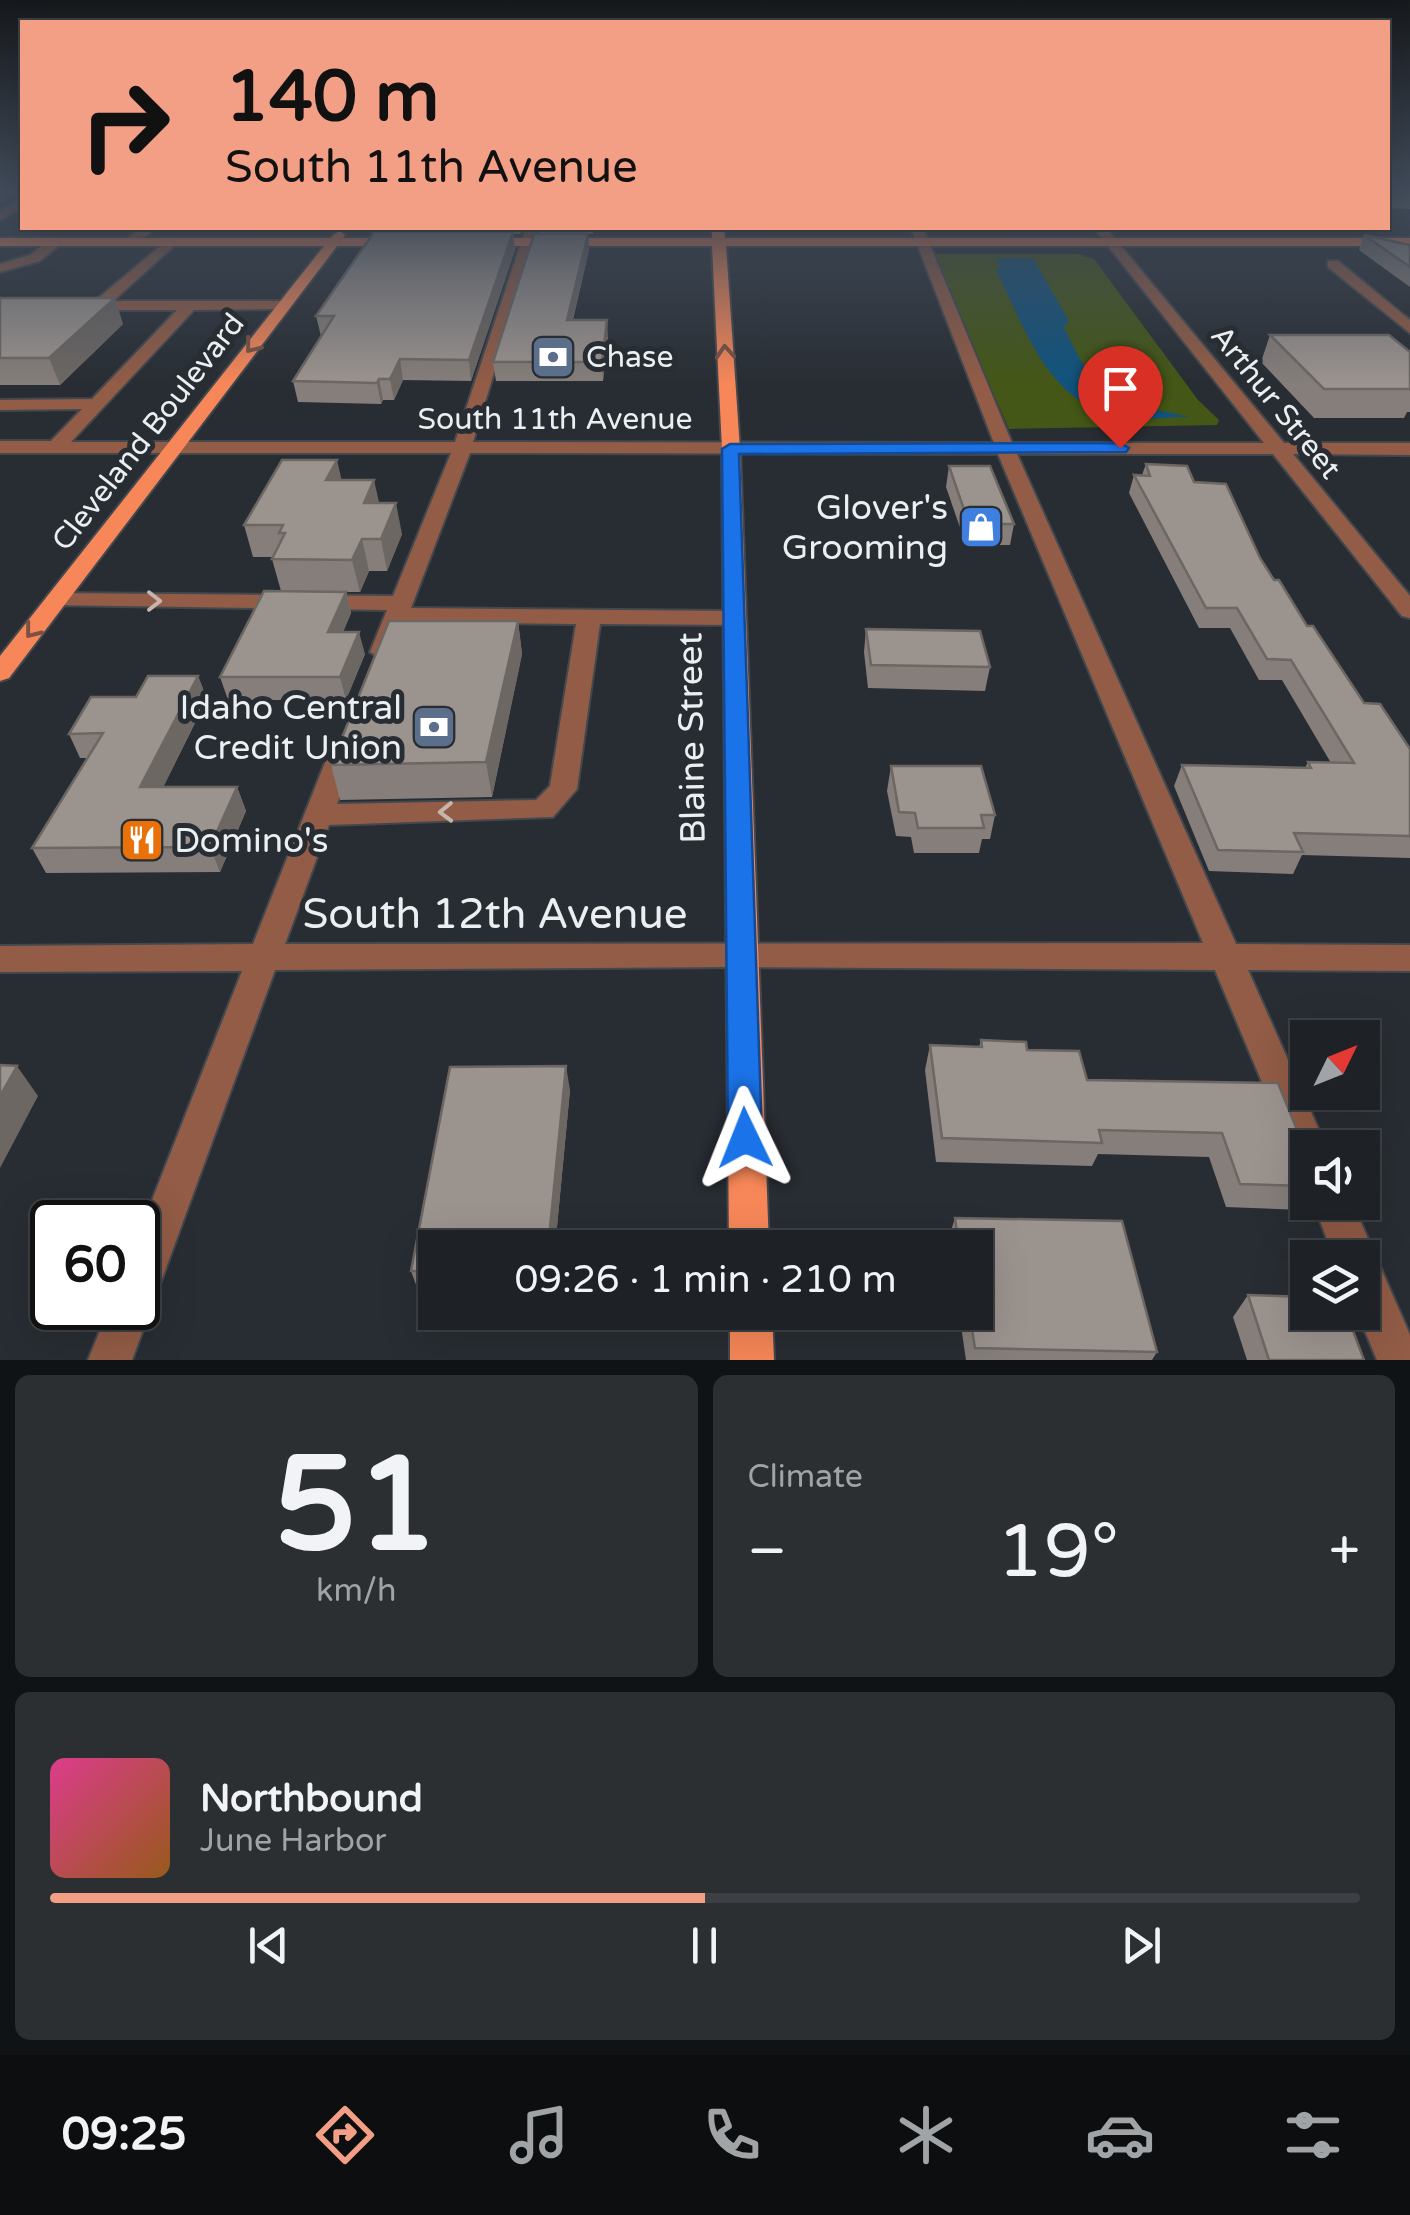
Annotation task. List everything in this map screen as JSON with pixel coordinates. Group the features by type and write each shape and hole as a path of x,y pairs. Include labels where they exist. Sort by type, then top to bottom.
{"main road":[{"name":"Cleveland Boulevard","path":"0,673 322,256"},
{"name":"Blaine Street","path":"719,256 730,449 748,1230"},
{"path":"751,1330 752,1360"}],"street":[{"path":"0,268 37,256"},
{"path":"99,306 154,256"},
{"path":"375,669 462,449 522,256"},
{"path":"929,256 1006,448 1300,1130"},
{"name":"Arthur Street","path":"1125,256 1410,611"},
{"path":"1333,264 1410,328"},
{"path":"60,306 284,305"},
{"path":"54,448 188,306"},
{"path":"0,405 95,404"},
{"name":"South 11th Avenue","path":"0,448 1410,448"},
{"path":"56,600 734,618"},
{"path":"317,815 543,810 563,789 590,616"},
{"path":"160,1227 260,957 353,724"},
{"name":"South 12th Avenue","path":"0,959 740,954 1410,958"},
{"path":"1380,1318 1398,1360"},
{"path":"110,1360 122,1330"}],"green space":[{"path":"933,256 1094,259 1198,400 1219,420 1217,425 1009,429"}],"water":[{"path":"997,258 1033,258 1069,321 1064,327 1076,352 1087,371 1110,394 1189,417 1121,418 1089,407 1070,393 1053,376 1027,335 996,270 1000,267"}],"building":[{"path":"357,256 505,256 469,360 400,359 390,379 379,379 377,383 293,381 334,316 316,316"},
{"path":"527,256 583,256 567,320 607,320 602,362 493,362"},
{"path":"1395,256 1410,256 1410,267"},
{"path":"0,298 115,298 49,358 0,358"},
{"path":"1270,335 1389,335 1410,352 1410,389 1324,389"},
{"path":"282,460 337,460 326,480 374,480 364,503 396,503 381,539 362,539 352,560 272,559 285,533 279,533 283,525 244,525"},
{"path":"1146,464 1187,466 1194,482 1226,484 1274,580 1279,580 1307,626 1313,626 1364,703 1380,704 1410,749 1410,836 1294,833 1303,852 1218,850 1182,765 1311,768 1308,762 1354,763 1291,660 1267,659 1237,608 1206,608 1134,475 1150,476"},
{"path":"949,466 990,466 1014,524 969,524"},
{"path":"264,591 346,592 328,632 359,632 340,677 220,677"},
{"path":"389,621 518,621 486,762 331,765"},
{"path":"866,629 980,631 990,667 871,665"},
{"path":"148,676 198,676 140,787 237,787 210,847 32,848 103,733 69,734 91,697 136,697"},
{"path":"891,766 981,766 995,815 981,815 984,828 918,828 915,813 899,812"},
{"path":"981,1040 1026,1042 1027,1050 1079,1051 1087,1080 1278,1083 1297,1130 1290,1130 1290,1185 1240,1184 1222,1133 1099,1130 1102,1143 942,1138 930,1045 982,1047"},
{"path":"0,1065 17,1066 0,1096"},
{"path":"566,1066 550,1230 419,1230 450,1067"},
{"path":"955,1218 1122,1221 1157,1352 975,1348 972,1330 993,1330 993,1230 957,1230"},
{"path":"418,1234 418,1271 411,1271"},
{"path":"1248,1295 1290,1296 1290,1330 1353,1330 1364,1360 1269,1360"}],"place":[{"name":"Chase","path":"553,357"},
{"name":"Glover's Grooming","path":"981,527"},
{"name":"Idaho Central Credit Union","path":"434,727"},
{"name":"Domino's","path":"142,840"}],"route":[{"path":"745,1138 730,449 1120,448"}]}
